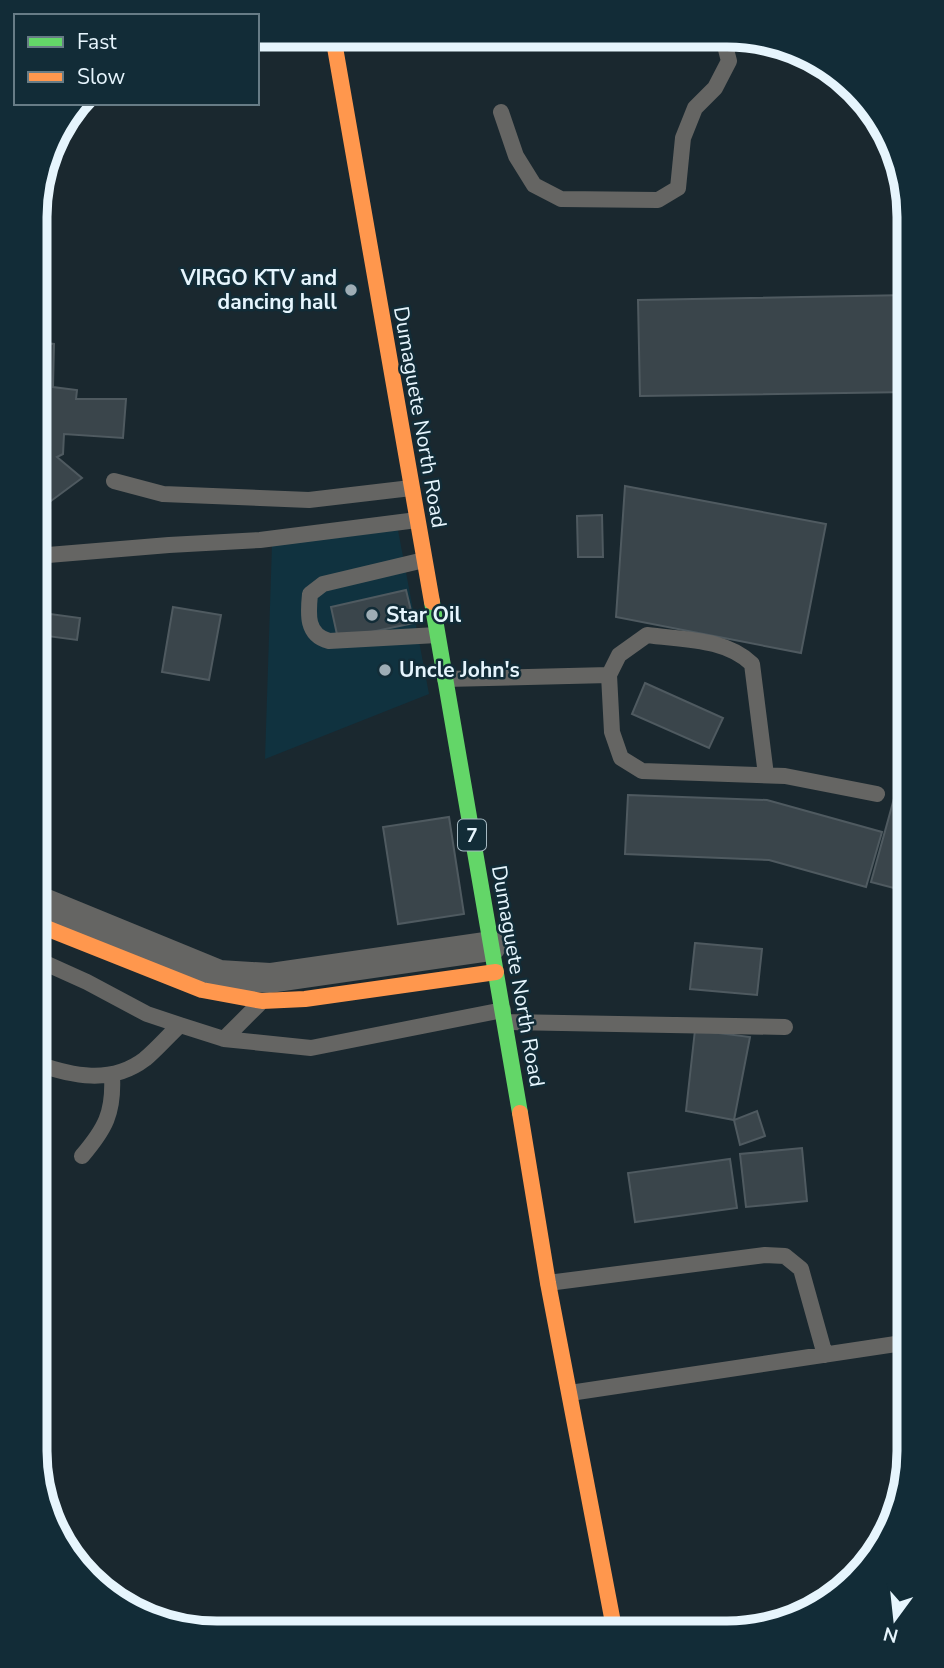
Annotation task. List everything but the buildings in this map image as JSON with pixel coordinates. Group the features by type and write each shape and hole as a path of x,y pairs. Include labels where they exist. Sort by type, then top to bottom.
{"main road":[{"name":"Dumaguete North Road","path":"334,47 504,1016 548,1283 613,1621"},
{"path":"47,928 202,990 262,1001 305,999 494,959"}],"street":[{"path":"47,905 219,975 270,978 494,959"}],"lane":[{"path":"501,112 516,156 534,185 561,200 658,200 678,188 683,138 695,108 715,88 729,61 725,47"},
{"path":"114,481 163,494 295,500 411,488"},
{"path":"47,555 260,540 417,520"},
{"path":"424,560 323,584 310,594 308,616 312,631 319,639 329,642 437,635"},
{"path":"766,775 752,664 741,654 727,646 647,635 619,655 609,675 612,732 621,758 642,771 785,776 877,794"},
{"path":"445,679 609,675"},
{"path":"47,964 88,982 147,1014 180,1025 224,1039 311,1048 504,1016 785,1027"},
{"path":"224,1039 262,1001"},
{"path":"47,1067 64,1073 112,1076 144,1060 180,1025"},
{"path":"82,1156 101,1134 109,1117 113,1095 112,1076"},
{"path":"548,1283 765,1255 785,1256 801,1269 825,1355"},
{"path":"570,1393 896,1344"}],"shaded area":[{"path":"398,530 429,694 265,759 272,545"}],"traffic: fast":[{"path":"432,602 520,1113"}],"traffic: slow":[{"path":"335,47 432,602"},
{"path":"47,928 202,990 262,1001 305,999 496,972"},
{"path":"520,1113 548,1283 613,1621"}],"place":[{"name":"VIRGO KTV and dancing hall","path":"351,290"},
{"name":"Star Oil","path":"372,615"},
{"name":"Uncle John's","path":"385,670"}]}
